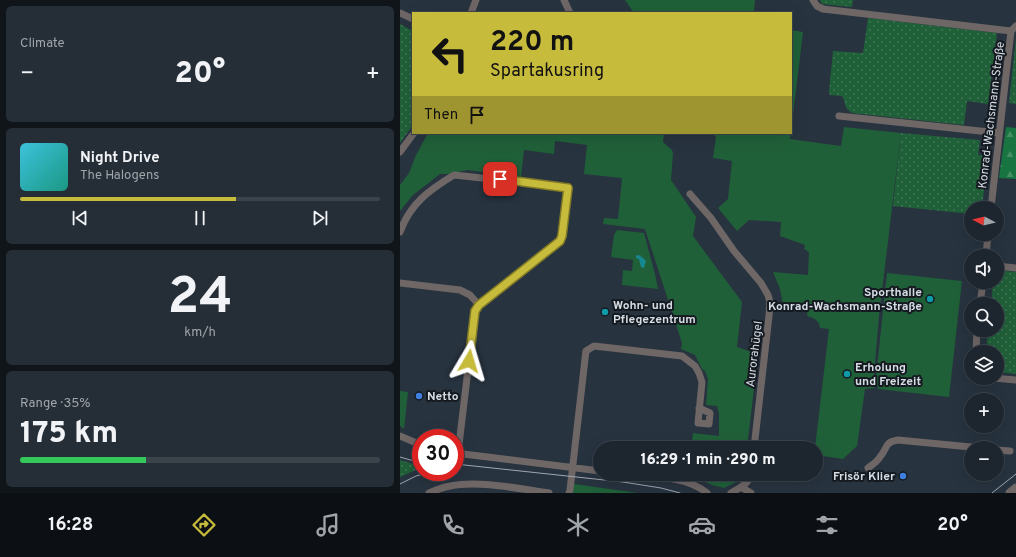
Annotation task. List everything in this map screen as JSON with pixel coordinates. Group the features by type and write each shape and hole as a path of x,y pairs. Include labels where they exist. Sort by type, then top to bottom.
{"street":[{"path":"471,12 476,0"},
{"path":"564,0 570,12"},
{"path":"813,0 816,6 823,9 1014,28"},
{"path":"400,13 412,19"},
{"name":"Konrad-Wachsmann-Straße","path":"992,201 999,133 1014,28"},
{"path":"839,116 999,133"},
{"path":"400,152 413,134"},
{"path":"400,232 411,208 438,185 454,175 568,188 562,236 560,241 479,305 475,311 459,429"},
{"name":"Aurorahügel","path":"690,194 711,218 734,251 761,283 770,302 755,441"},
{"path":"1004,267 1016,268"},
{"path":"400,283 460,290 470,295 479,305"},
{"path":"569,493 586,351 594,346 682,356 694,366 699,373 702,382 699,408"},
{"path":"1004,379 1016,380"},
{"path":"400,436 412,441"},
{"path":"868,468 882,456 887,444 893,441 898,440 964,446"},
{"path":"1004,451 1010,451"},
{"path":"464,454 593,470"},
{"path":"680,481 695,484 707,493"},
{"path":"731,493 748,481"},
{"path":"429,493 450,486 490,485 550,493"},
{"path":"741,487 751,493"},
{"path":"1010,493 1016,488"}],"green space":[{"path":"625,0 755,0 754,12 633,12"},
{"path":"820,0 853,0 852,7 822,4"},
{"path":"868,18 997,33 988,104 967,101 964,125 852,113 849,111 842,96 830,95 829,92 833,51 863,53"},
{"path":"400,24 412,30 412,126 400,143"},
{"path":"792,30 803,32 792,124"},
{"path":"1016,38 1016,104 1009,103"},
{"path":"844,127 901,133 879,316 874,375 875,388 865,389 857,446 843,459 823,456 823,441 816,441 829,329 820,328 819,323 816,320 807,316 808,308 783,305 780,289 773,272 808,275 809,252 804,249 805,245 780,236 781,222 749,220 737,231 718,208 728,199 732,161 713,158 716,137 713,134 791,134 790,139 841,146"},
{"path":"1006,127 1016,128 1016,179 999,178"},
{"path":"901,133 980,140 978,155 988,156 983,201 964,201 964,213 893,206"},
{"path":"427,134 664,134 663,142 672,150 673,153 671,180 696,217 693,236 742,302 737,347 758,354 748,441 692,441 693,433 719,436 719,413 717,406 706,405 708,379 695,355 681,349 682,343 645,229 603,224 604,218 618,219 622,178 584,174 587,145 555,141 554,154 524,150 521,177 467,170 440,174 413,195 400,211 400,185 409,173 416,155"},
{"path":"617,230 644,233 658,289 622,285 623,270 632,271 633,260 611,257 614,235"},
{"path":"1004,271 1016,272 1016,374 1004,373 1004,345 987,345 987,337 1004,337 1004,297 992,297 992,289 1004,289"},
{"path":"887,273 962,281 949,397 878,389 876,377"},
{"path":"400,391 408,392 404,429 400,426"},
{"path":"400,460 412,464 412,472 400,477"},
{"path":"703,481 738,481 724,488"},
{"path":"574,484 638,493 573,493"}],"water":[{"path":"636,255 640,255 646,261 644,268 641,267 639,259 636,258"}],"tram line":[{"path":"400,457 412,460"},
{"path":"464,465 623,482 661,488 680,493"},
{"path":"992,493 1016,474"},
{"path":"400,484 412,478"}],"place":[{"name":"Sporthalle Konrad-Wachsmann-Straße","path":"930,299"},
{"name":"Wohn- und Pflegezentrum","path":"605,312"},
{"name":"Erholung und Freizeit","path":"847,374"},
{"name":"Netto","path":"419,396"},
{"name":"Frisör Klier","path":"903,476"}],"route":[{"path":"469,361 475,311 479,305 560,241 562,236 568,188 500,179"}]}
